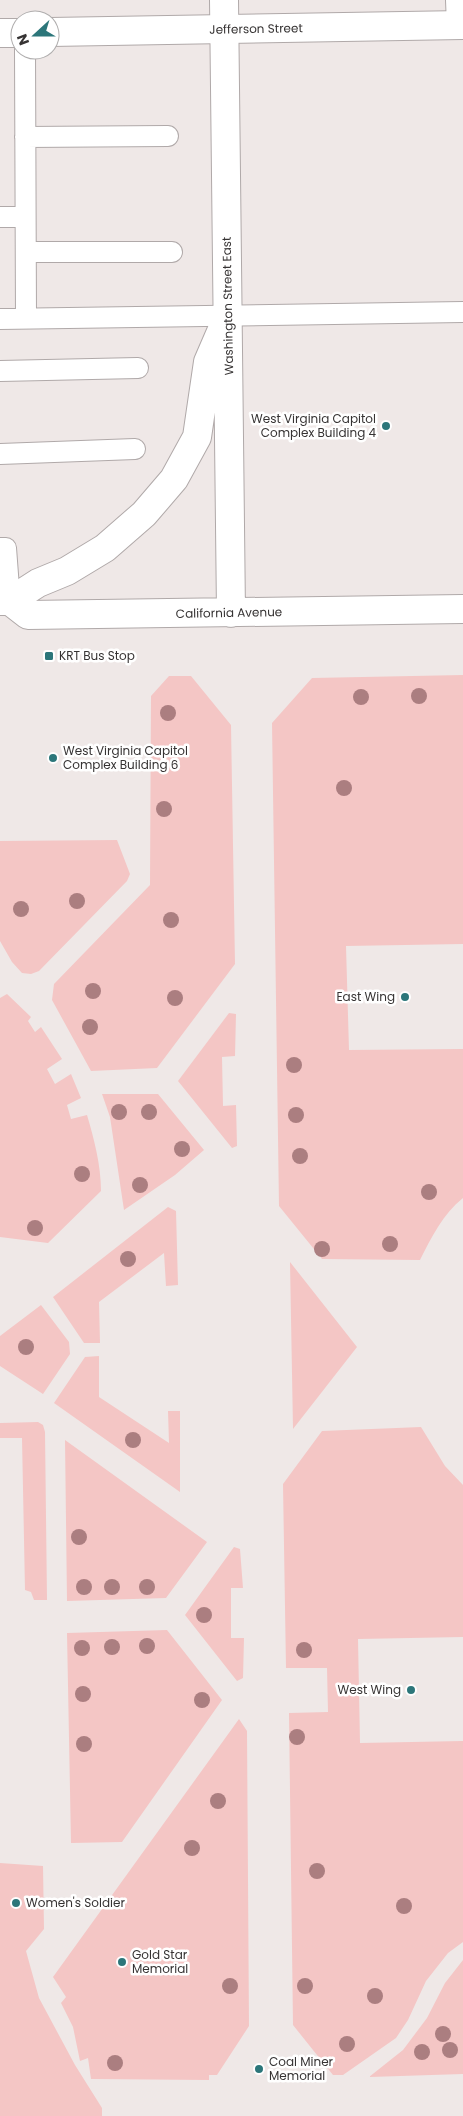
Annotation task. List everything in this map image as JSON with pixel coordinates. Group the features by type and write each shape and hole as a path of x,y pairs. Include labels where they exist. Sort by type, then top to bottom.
{"street":[{"name":"Washington Street East","path":"224,0 231,613"},
{"name":"Jefferson Street","path":"60,32 224,29 458,17"},
{"path":"5,601 38,583 67,571 105,548 144,514 174,480 197,437 208,362 228,314"},
{"name":"California Avenue","path":"5,601 28,615 463,610"}],"lane":[{"path":"25,60 26,318"},
{"path":"25,137 168,136"},
{"path":"0,217 25,217"},
{"path":"26,252 172,252"},
{"path":"0,319 228,314 463,312"},
{"path":"0,371 138,368"},
{"path":"0,454 135,449"},
{"path":"0,548 6,548 5,601"}],"shaded area":[{"path":"463,675 463,944 346,946 349,1050 463,1049 463,1198 449,1211 433,1235 420,1260 322,1259 279,1206 272,723 312,678"},
{"path":"169,676 191,676 231,725 235,964 157,1068 91,1071 52,1000 54,984 150,885 151,696"},
{"path":"117,840 130,874 127,881 39,971 31,974 22,973 12,962 0,941 0,841"},
{"path":"7,994 31,1017 28,1021 35,1032 41,1027 62,1059 47,1069 55,1084 71,1074 81,1098 67,1105 71,1119 87,1115 95,1143 101,1191 48,1243 0,1237 0,998"},
{"path":"229,1013 236,1014 235,1056 222,1057 223,1106 236,1105 237,1146 232,1148 178,1081"},
{"path":"102,1094 158,1094 204,1150 175,1175 124,1210 110,1117"},
{"path":"168,1207 176,1211 178,1285 166,1286 164,1253 99,1302 100,1343 84,1343 53,1297"},
{"path":"290,1262 357,1347 293,1429"},
{"path":"41,1305 69,1342 70,1354 43,1394 0,1366 0,1336"},
{"path":"99,1356 99,1397 169,1443 168,1411 180,1411 180,1492 54,1403 85,1357"},
{"path":"38,1422 43,1425 45,1432 47,1600 34,1600 31,1592 25,1590 22,1438 0,1438 0,1423"},
{"path":"421,1427 445,1466 463,1485 463,1637 358,1639 360,1743 463,1741 463,1942 448,1953 426,1981 408,2020 396,2038 343,2075 333,2075 293,2025 289,1713 328,1712 327,1668 286,1668 283,1484 322,1431"},
{"path":"65,1440 207,1542 166,1598 67,1601"},
{"path":"234,1547 240,1549 243,1588 231,1588 231,1638 244,1638 243,1678 237,1681 185,1615"},
{"path":"167,1630 222,1700 122,1842 71,1843 67,1633"},
{"path":"239,1719 247,1731 249,2026 217,2075 209,2075 209,2080 91,2079 88,2058 80,2061 73,2027 61,2003 66,1997 53,1977"},
{"path":"0,1863 43,1866 44,1929 26,1951 39,1998 75,2065 102,2108 102,2116 0,2116"},
{"path":"463,1960 463,2074 369,2077 403,2050 427,2018 445,1983"}],"place":[{"name":"West Virginia Capitol Complex Building 4","path":"386,426"},
{"name":"KRT Bus Stop","path":"49,656"},
{"name":"West Virginia Capitol Complex Building 6","path":"53,758"},
{"name":"East Wing","path":"405,997"},
{"name":"West Wing","path":"411,1690"},
{"name":"Women's Soldier","path":"16,1903"},
{"name":"Gold Star Memorial","path":"122,1962"},
{"name":"Coal Miner Memorial","path":"259,2069"}]}
